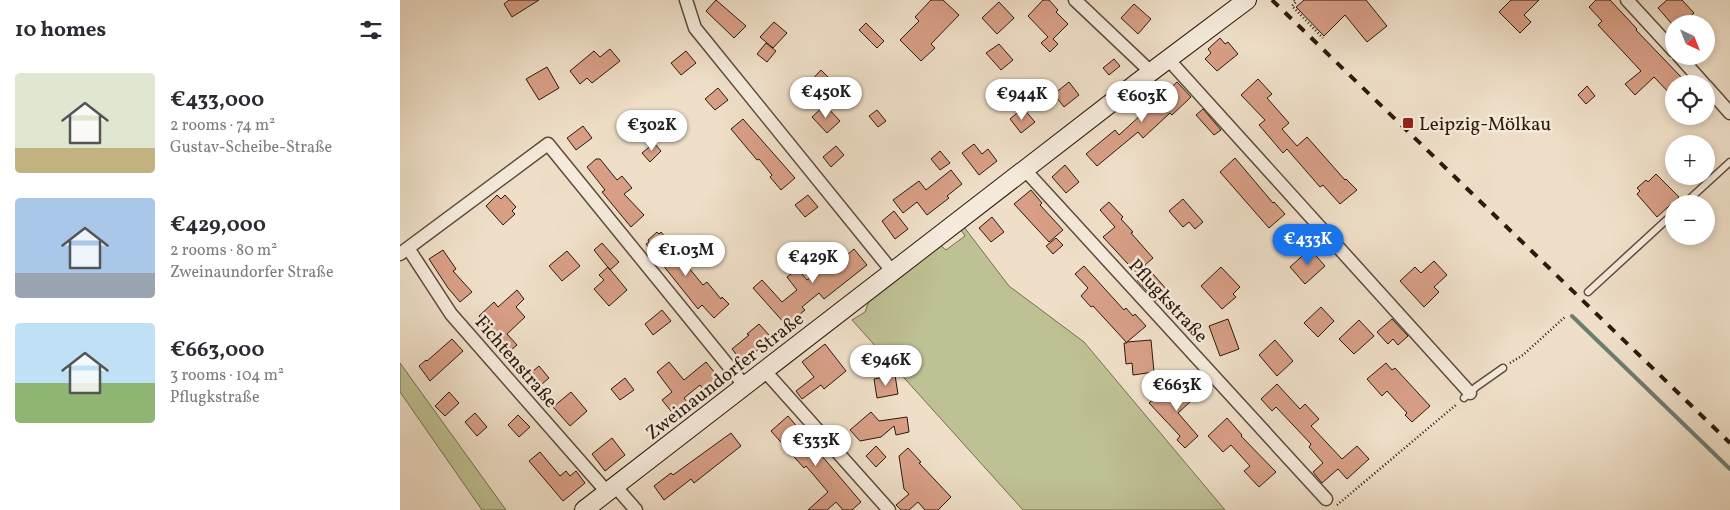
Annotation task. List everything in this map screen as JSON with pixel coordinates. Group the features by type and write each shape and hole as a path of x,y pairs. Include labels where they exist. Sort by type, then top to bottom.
{"street":[{"path":"686,0 695,28 892,271"},
{"path":"1075,0 1151,72"},
{"name":"Zweinaundorfer Straße","path":"584,510 892,271 1247,0"},
{"path":"1627,0 1665,41"},
{"path":"1168,59 1467,396"},
{"path":"1687,65 1696,75"},
{"path":"1715,96 1730,112"},
{"path":"404,251 548,144 744,385"},
{"name":"Pflugkstraße","path":"1025,170 1326,499"},
{"name":"Fichtenstraße","path":"404,251 451,314 611,489 636,510"},
{"path":"764,370 888,510"}],"lane":[{"path":"1694,195 1730,162"},
{"path":"1588,292 1665,222"},
{"path":"1467,396 1476,387 1503,368"}],"path":[{"path":"1294,0 1296,2 1292,6 1322,38"},
{"path":"1503,368 1524,355 1566,316"},
{"path":"1326,499 1334,507 1467,396"}],"green space":[{"path":"964,227 1009,286 1084,342 1225,510 1023,510 852,320 865,312 870,298 939,244 946,250 965,236 961,230"},
{"path":"400,363 506,510 482,510 400,392"}],"building":[{"path":"509,0 539,0 512,17 504,4"},
{"path":"716,0 746,26 734,38 706,11"},
{"path":"931,0 943,0 959,15 931,44 935,48 921,61 900,40 919,21 915,17"},
{"path":"1043,0 1049,0 1058,10 1056,12 1068,24 1053,39 1058,44 1050,52 1041,43 1048,37 1028,16"},
{"path":"1304,0 1366,0 1387,26 1367,42 1345,15 1324,36 1296,7"},
{"path":"1511,0 1539,0 1524,15 1531,22 1520,33 1499,12"},
{"path":"1596,0 1610,0 1665,60 1665,65 1670,65 1679,75 1665,75 1665,89 1654,77 1635,95 1625,84 1641,71 1598,25 1602,21 1589,7"},
{"path":"1667,0 1682,0 1694,13 1692,15 1665,16 1658,8"},
{"path":"999,2 1014,18 997,34 982,18"},
{"path":"1134,4 1151,19 1138,34 1121,18"},
{"path":"774,22 787,33 773,48 760,37"},
{"path":"866,23 884,41 877,48 859,30"},
{"path":"1220,38 1225,44 1228,42 1238,54 1217,71 1205,59 1211,53 1208,49"},
{"path":"766,43 776,51 767,62 757,54"},
{"path":"999,44 1013,60 1001,70 986,53"},
{"path":"610,49 620,61 592,83 587,78 580,84 570,71 594,51 600,57"},
{"path":"686,51 696,63 681,75 671,63"},
{"path":"1114,59 1120,66 1109,75 1103,68"},
{"path":"547,67 559,88 539,100 526,79"},
{"path":"821,70 833,82 817,99 805,87"},
{"path":"1258,79 1272,94 1267,98 1289,123 1282,129 1297,146 1307,137 1345,180 1357,190 1340,204 1323,185 1320,187 1287,149 1283,153 1259,125 1265,120 1241,95"},
{"path":"1069,82 1079,95 1064,107 1054,94"},
{"path":"1177,82 1191,97 1143,138 1138,132 1097,166 1086,154 1115,130 1119,135"},
{"path":"1587,86 1595,96 1586,104 1578,95"},
{"path":"718,88 728,100 715,110 705,99"},
{"path":"825,105 840,121 827,133 812,117"},
{"path":"1023,108 1035,122 1021,133 1010,119"},
{"path":"1203,109 1221,130 1214,135 1196,115"},
{"path":"877,110 886,121 878,127 869,116"},
{"path":"743,119 795,178 781,190 759,159 757,160 731,129"},
{"path":"583,126 592,138 576,150 567,138"},
{"path":"654,143 661,151 650,162 642,153"},
{"path":"974,144 982,154 988,149 997,161 979,175 962,153"},
{"path":"836,146 844,155 831,167 823,157"},
{"path":"940,151 950,163 940,170 931,159"},
{"path":"1235,158 1273,203 1285,214 1269,228 1220,172"},
{"path":"596,159 600,159 617,180 622,176 632,188 624,194 644,215 631,227 602,192 605,190 587,167"},
{"path":"1065,165 1079,182 1066,193 1052,177"},
{"path":"951,170 962,184 947,196 949,198 927,215 917,202 903,213 893,200 919,181 926,190"},
{"path":"1656,174 1677,195 1665,195 1665,210 1657,217 1637,194 1640,191 1637,188 1646,180 1648,182"},
{"path":"1031,190 1042,203 1040,205 1063,230 1049,242 1014,204"},
{"path":"497,195 501,199 505,195 516,207 512,211 515,214 503,225 486,206"},
{"path":"808,195 818,207 805,217 795,205"},
{"path":"1183,199 1203,222 1195,229 1189,222 1183,227 1169,211"},
{"path":"1109,202 1123,217 1121,219 1133,232 1131,233 1153,258 1145,265 1168,291 1156,301 1137,280 1140,277 1103,237 1115,227 1100,210"},
{"path":"894,211 908,229 895,239 882,221"},
{"path":"992,217 1004,232 991,242 979,228"},
{"path":"657,232 659,234 661,232 703,285 707,282 721,299 722,297 729,304 714,318 702,305 698,309 646,244"},
{"path":"1056,238 1063,245 1053,254 1046,246"},
{"path":"602,243 619,262 610,270 594,250"},
{"path":"827,245 841,260 854,249 867,265 824,299 819,293 802,307 805,310 786,325 753,288 762,280 782,302 797,290 787,277 798,269 807,280 829,263 819,252"},
{"path":"1310,249 1325,266 1305,284 1290,267"},
{"path":"443,250 456,269 453,271 472,292 460,302 448,288 429,259"},
{"path":"567,251 580,266 562,281 549,266"},
{"path":"1434,261 1447,275 1434,287 1439,292 1424,307 1400,281 1415,267 1421,273"},
{"path":"1084,266 1124,310 1126,308 1133,316 1135,314 1146,326 1127,342 1151,340 1154,372 1133,375 1132,363 1126,364 1124,343 1127,343 1093,306 1091,307 1081,296 1088,288 1075,274"},
{"path":"608,267 627,290 609,306 594,289 604,280 599,275"},
{"path":"1221,267 1240,287 1233,294 1236,297 1222,309 1201,286"},
{"path":"517,290 524,299 516,307 525,317 507,334 517,345 505,355 493,341 498,338 479,316 494,302 498,307"},
{"path":"1321,307 1334,321 1318,337 1304,323"},
{"path":"662,310 671,321 653,335 645,324"},
{"path":"1228,319 1239,349 1220,356 1209,326"},
{"path":"1392,319 1408,336 1398,345 1393,339 1388,344 1377,332"},
{"path":"1359,320 1374,336 1354,354 1339,339"},
{"path":"759,324 770,336 767,339 769,341 748,358 746,355 740,359 732,349"},
{"path":"452,339 463,351 430,381 419,366"},
{"path":"1275,340 1293,361 1277,376 1259,355"},
{"path":"825,344 846,371 824,389 821,385 802,399 796,391 814,377 802,362"},
{"path":"669,362 684,380 706,362 720,379 705,391 700,385 684,398 689,404 675,416 662,400 672,392 657,372"},
{"path":"1386,363 1392,370 1395,368 1430,406 1412,422 1405,415 1407,413 1387,391 1382,396 1367,379"},
{"path":"539,366 549,378 536,389 526,377"},
{"path":"895,375 898,394 877,398 874,379"},
{"path":"625,378 634,390 620,400 611,389"},
{"path":"1195,381 1203,390 1178,413 1198,436 1185,448 1177,440 1180,436 1149,403 1162,391 1166,395 1170,391 1177,398"},
{"path":"1277,384 1300,409 1305,404 1319,419 1311,426 1342,459 1357,446 1369,459 1347,479 1338,469 1322,483 1313,472 1323,463 1309,447 1311,444 1276,407 1272,411 1261,399"},
{"path":"449,392 459,403 445,416 435,406"},
{"path":"571,392 587,411 570,426 553,407"},
{"path":"871,412 879,421 907,417 909,432 896,435 894,426 881,437 860,441 850,430"},
{"path":"475,413 487,427 477,436 465,422"},
{"path":"518,415 530,427 519,437 508,425"},
{"path":"788,416 861,502 852,510 843,510 836,502 827,510 808,510 828,492 806,466 804,468 771,431"},
{"path":"1227,418 1241,436 1276,472 1259,487 1244,471 1250,466 1231,445 1223,452 1208,436"},
{"path":"731,433 741,446 694,483 691,479 664,500 654,486 671,473 673,475"},
{"path":"612,438 625,455 605,471 592,454"},
{"path":"876,446 886,457 876,467 866,456"},
{"path":"908,448 921,462 919,463 951,497 938,510 925,510 918,502 909,510 901,510 896,505 909,494 904,489 899,456"},
{"path":"540,452 560,476 566,471 570,476 576,471 585,483 563,501 529,461"}],"waterway":[{"path":"1572,316 1730,469"}],"railway":[{"path":"1272,0 1730,443"}],"place":[{"name":"Leipzig-Mölkau","path":"1408,123"}]}
